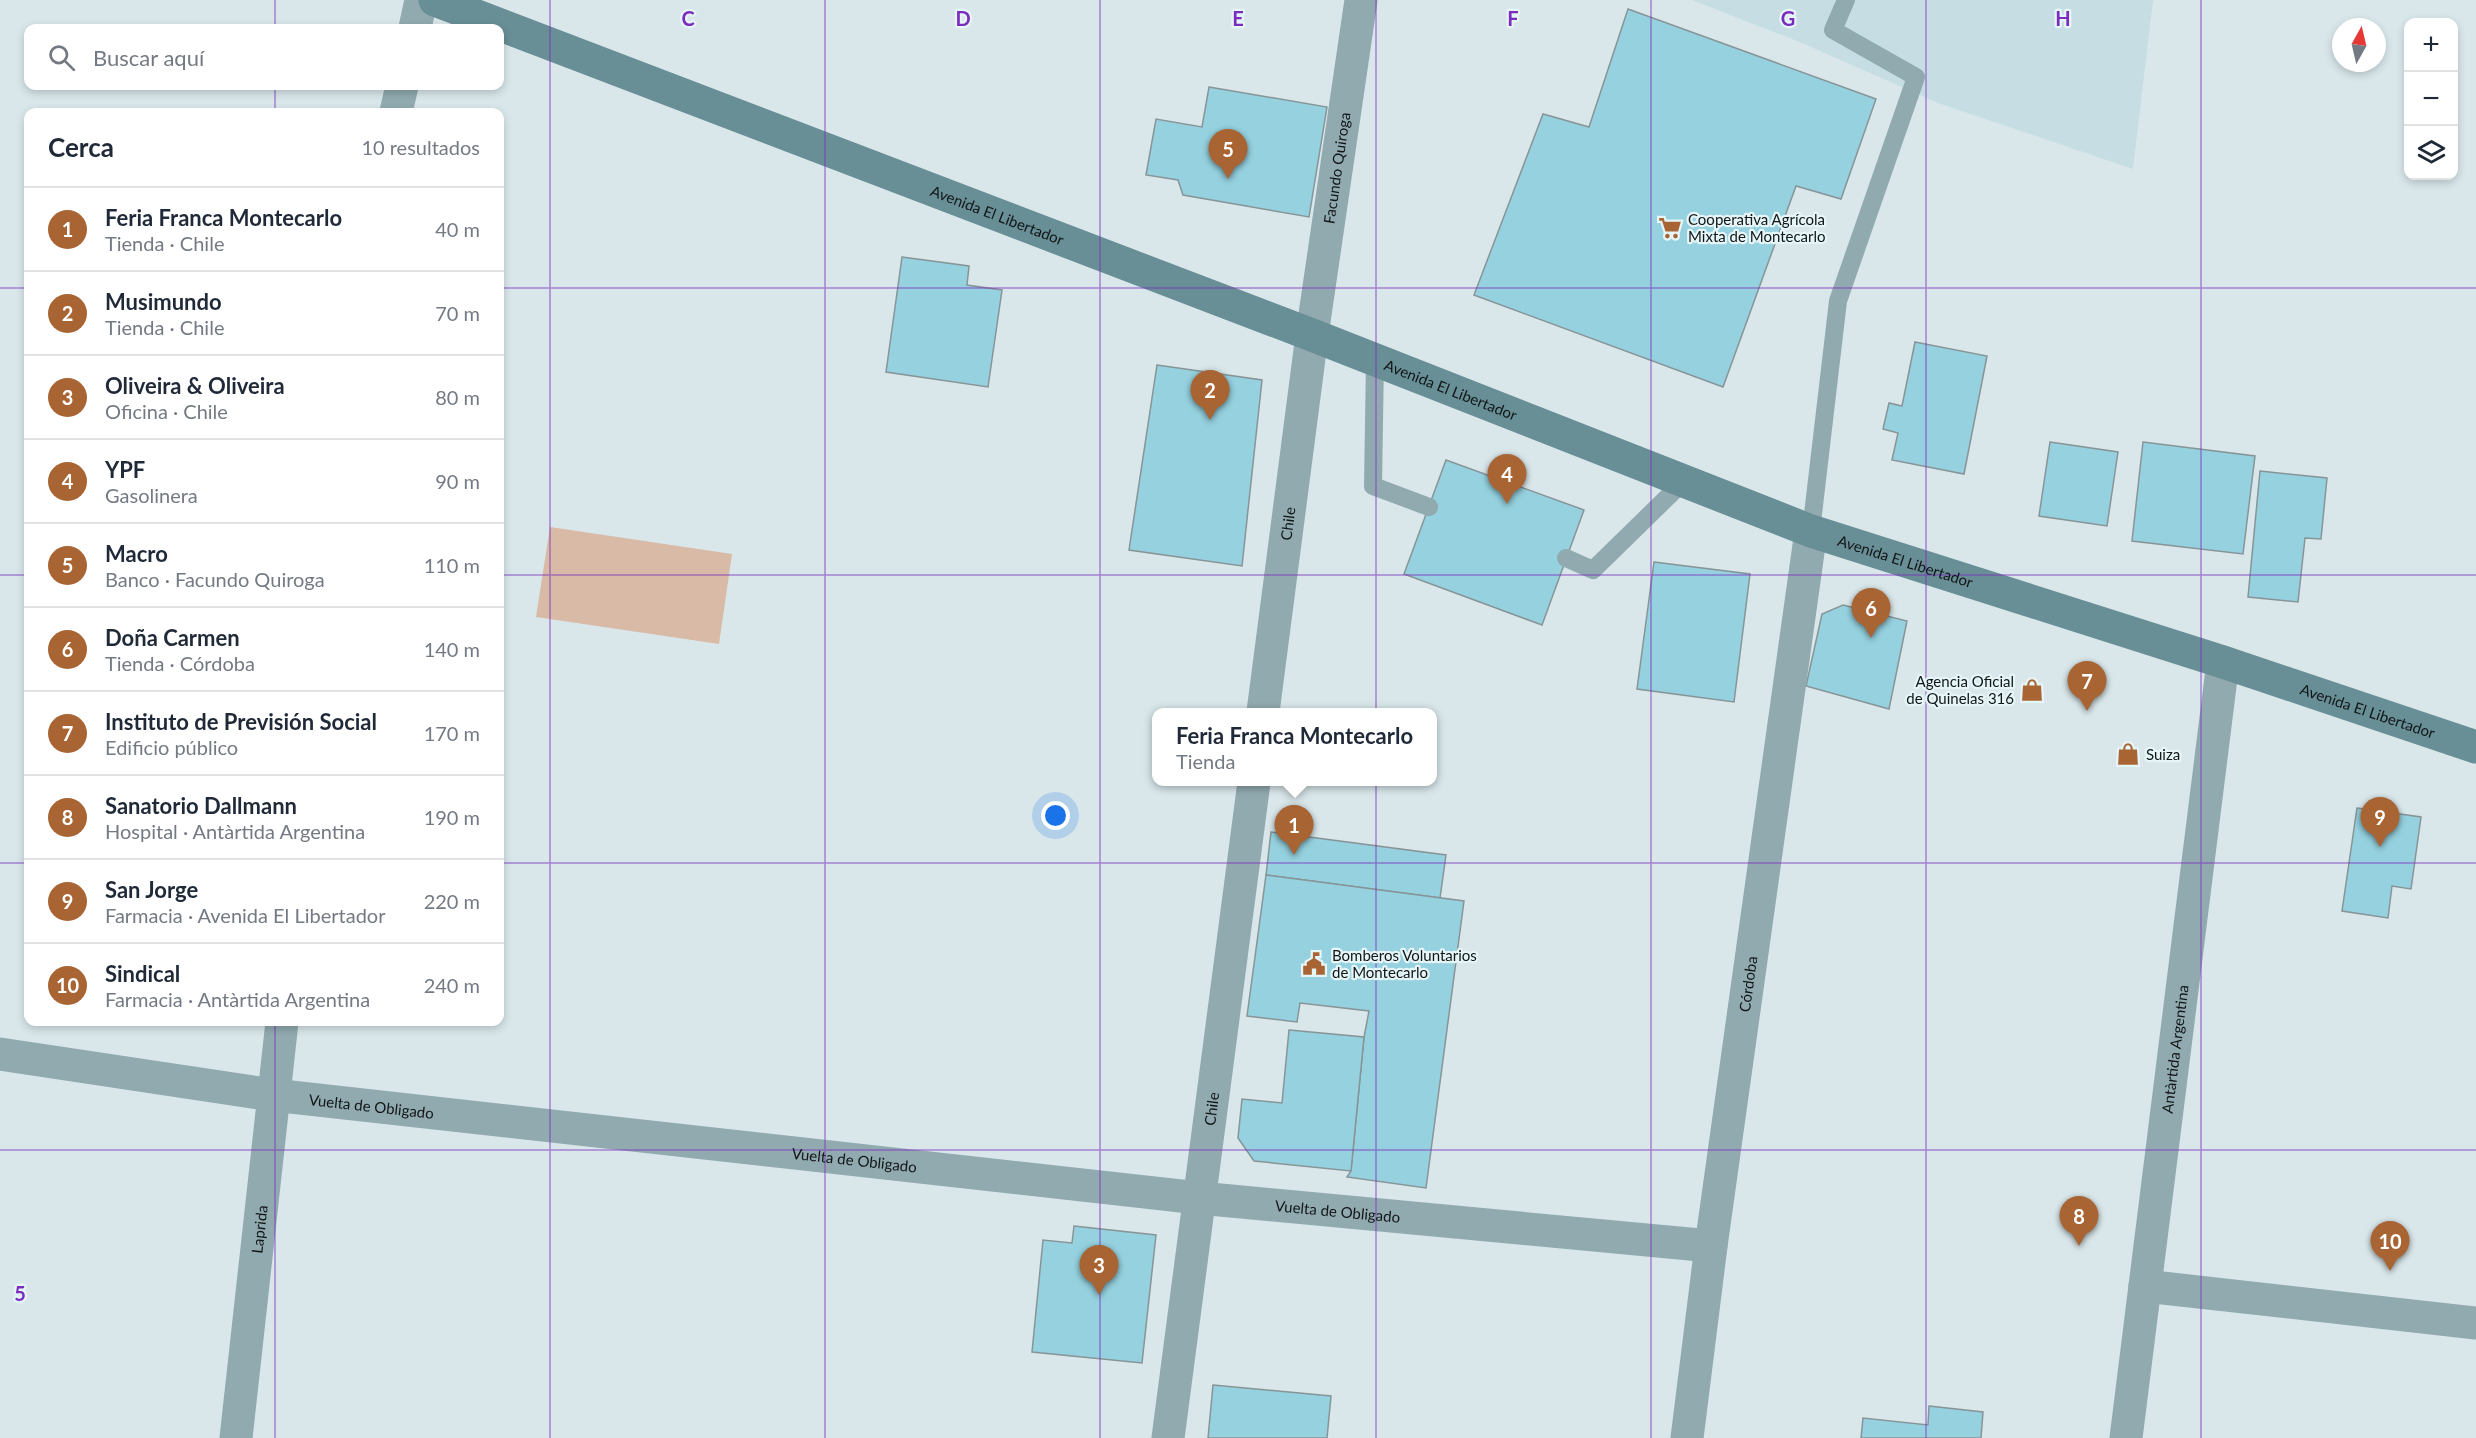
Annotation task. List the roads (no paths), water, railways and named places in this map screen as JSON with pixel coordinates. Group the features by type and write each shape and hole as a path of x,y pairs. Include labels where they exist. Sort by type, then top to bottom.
{"main road":[{"name":"Avenida El Libertador","path":"435,0 498,24"},
{"name":"Avenida El Libertador","path":"504,26 1312,334 1811,531 2223,662 2476,747"}],"street":[{"path":"416,24 421,0"},
{"name":"Facundo Quiroga","path":"1312,334 1361,0"},
{"path":"397,108 401,90"},
{"name":"Chile","path":"1264,708 1312,334"},
{"name":"Córdoba","path":"1687,1438 1711,1246 1811,531"},
{"name":"Antàrtida Argentina","path":"2126,1438 2223,662"},
{"name":"Chile","path":"1168,1438 1253,786"},
{"name":"Laprida","path":"236,1438 282,1026"},
{"name":"Vuelta de Obligado","path":"0,1054 273,1095 1199,1198 1711,1246"},
{"path":"2145,1286 2476,1323"}],"lane":[{"path":"1811,531 1838,301 1916,77 1833,30 1846,0"},
{"path":"1376,359 1372,486 1429,507"},
{"path":"1566,558 1593,570 1684,481"}],"place":[{"name":"Macro","path":"1228,179"},
{"name":"Cooperativa Agrícola Mixta de Montecarlo","path":"1670,228"},
{"name":"Musimundo","path":"1210,420"},
{"name":"YPF","path":"1507,504"},
{"name":"Doña Carmen","path":"1871,638"},
{"name":"Agencia Oficial de Quinelas 316","path":"2032,690"},
{"name":"Instituto de Previsión Social","path":"2087,711"},
{"name":"Suiza","path":"2128,754"},
{"name":"San Jorge","path":"2380,847"},
{"name":"Feria Franca Montecarlo","path":"1294,855"},
{"name":"Bomberos Voluntarios de Montecarlo","path":"1314,964"},
{"name":"Sanatorio Dallmann","path":"2079,1246"},
{"name":"Sindical","path":"2390,1271"},
{"name":"Oliveira & Oliveira","path":"1099,1295"}]}
